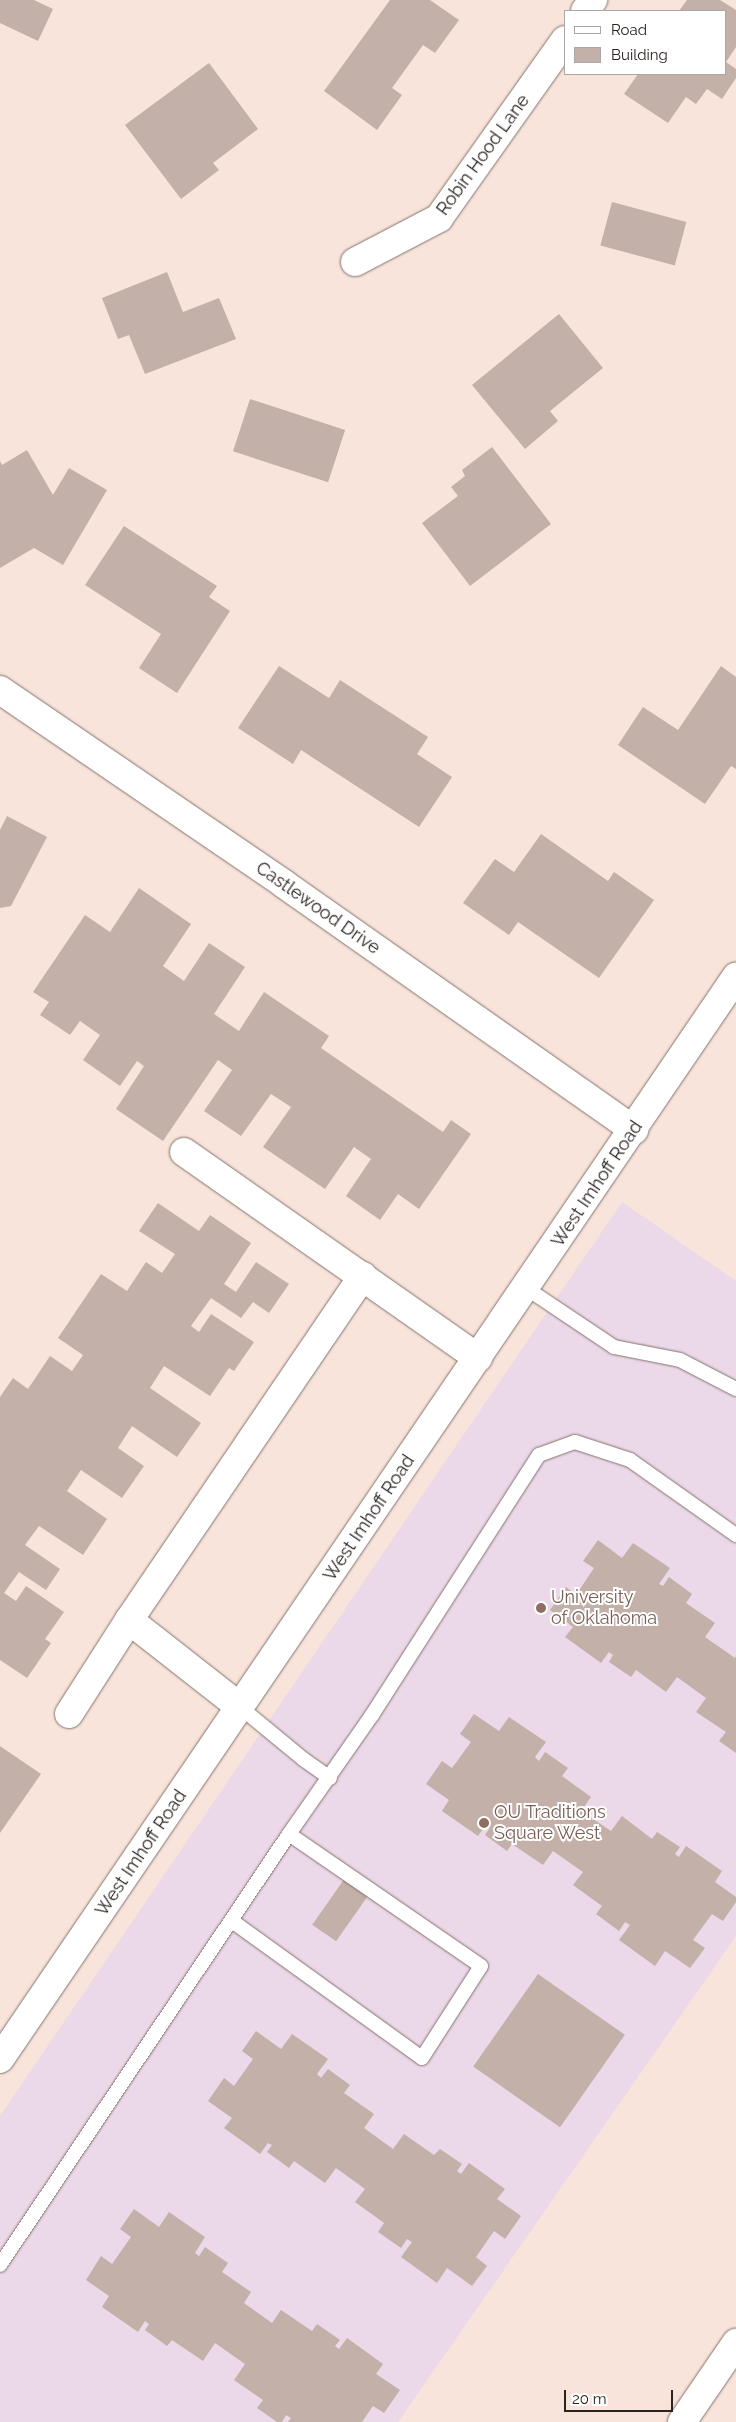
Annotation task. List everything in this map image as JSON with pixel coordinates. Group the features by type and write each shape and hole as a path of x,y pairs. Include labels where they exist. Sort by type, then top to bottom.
{"street":[{"name":"Robin Hood Lane","path":"355,262 439,218 564,41"},
{"name":"Castlewood Drive","path":"0,690 284,884 634,1130"},
{"name":"West Imhoff Road","path":"0,2059 634,1130 736,977"},
{"path":"184,1152 478,1358"},
{"path":"69,1714 129,1620 363,1276"},
{"path":"129,1620 240,1707"},
{"path":"682,2422 736,2342"}],"lane":[{"path":"526,1288 614,1347 680,1360 736,1389"},
{"path":"0,2265 289,1834 330,1778 539,1455 574,1442 630,1460 736,1535"},
{"path":"240,1707 303,1759 330,1778"},
{"path":"232,1921 422,2058 481,1966 289,1834"}],"shaded area":[{"name":"University of Oklahoma","path":"622,1202 736,1281 736,1936 398,2422 0,2422 0,2116"}],"building":[{"path":"0,0 34,0 53,9 38,41 0,23"},
{"path":"390,0 430,0 459,20 435,53 423,45 392,88 402,95 377,130 324,91"},
{"path":"687,0 720,0 736,10 736,47 726,62 726,10 680,10"},
{"path":"726,62 736,69 736,78 722,99 707,89 696,104 686,97 668,123 624,94 637,75 726,75"},
{"path":"209,63 258,129 213,163 219,170 181,199 125,125"},
{"path":"612,202 686,222 675,265 600,245"},
{"path":"167,272 183,312 219,298 236,339 145,374 129,335 118,339 102,298"},
{"path":"559,314 603,368 550,411 558,421 525,449 472,385"},
{"path":"250,399 345,430 328,482 233,451"},
{"path":"492,447 551,524 470,586 422,523 458,496 451,487 465,476 462,470"},
{"path":"27,450 53,495 69,468 107,490 63,565 34,548 0,568 0,461 2,465"},
{"path":"124,526 217,586 209,597 230,611 177,693 139,668 161,634 85,585"},
{"path":"279,666 329,698 340,680 428,737 417,754 452,777 419,827 301,750 293,764 238,728"},
{"path":"721,666 736,677 736,769 731,766 705,804 618,745 643,707 678,730"},
{"path":"7,816 47,837 11,906 0,908 0,830"},
{"path":"541,834 608,881 614,872 654,900 599,978 518,922 509,935 463,903 495,859 514,872"},
{"path":"139,888 191,924 163,966 184,981 209,943 245,967 214,1014 239,1031 264,992 329,1036 321,1048 443,1132 451,1120 471,1134 419,1209 398,1194 380,1220 346,1196 371,1159 354,1147 325,1189 263,1147 291,1107 271,1094 241,1136 204,1111 232,1070 218,1060 163,1141 116,1109 144,1066 137,1061 120,1086 83,1060 100,1035 80,1021 70,1035 40,1015 49,1002 33,992 85,915 110,932"},
{"path":"158,1203 199,1231 210,1215 251,1243 224,1284 236,1292 256,1262 289,1284 269,1313 253,1302 241,1318 211,1298 191,1326 199,1332 211,1314 254,1342 234,1371 229,1368 210,1396 164,1366 150,1388 201,1423 177,1457 132,1426 118,1448 144,1466 122,1498 81,1470 67,1491 107,1519 83,1555 39,1526 25,1545 60,1569 46,1590 19,1572 4,1593 16,1601 26,1586 64,1612 45,1639 51,1643 27,1678 0,1660 0,1397 13,1378 28,1389 50,1356 72,1371 83,1355 58,1338 101,1274 127,1291 146,1262 162,1273 175,1254 139,1231"},
{"path":"598,1540 622,1558 633,1543 670,1568 659,1584 663,1586 669,1577 692,1594 686,1603 715,1623 705,1637 735,1658 736,1656 736,1753 719,1741 726,1732 696,1712 706,1698 677,1677 666,1692 636,1670 631,1677 609,1662 613,1655 609,1652 601,1663 565,1637 573,1627 550,1610 566,1587 576,1595 594,1568 583,1561"},
{"path":"474,1714 499,1731 509,1717 546,1742 535,1757 539,1761 545,1752 568,1768 562,1776 591,1797 581,1811 611,1831 622,1816 652,1839 657,1832 680,1847 675,1854 679,1857 686,1846 722,1871 715,1882 736,1897 736,1902 723,1921 712,1914 693,1940 705,1948 690,1968 665,1951 655,1966 619,1940 630,1925 625,1922 619,1931 596,1914 602,1906 573,1885 583,1872 553,1851 543,1865 512,1844 507,1851 485,1835 489,1829 485,1826 478,1836 442,1811 449,1800 426,1784 442,1761 452,1768 471,1742 460,1734"},
{"path":"0,1746 41,1774 0,1833"},
{"path":"345,1878 369,1895 336,1941 312,1925"},
{"path":"538,1974 625,2035 560,2127 473,2067"},
{"path":"256,2031 281,2049 292,2034 328,2059 317,2074 321,2078 328,2069 350,2085 344,2093 374,2114 364,2128 393,2149 404,2134 434,2155 440,2149 462,2164 457,2171 461,2174 469,2163 505,2189 497,2199 521,2216 505,2239 494,2231 476,2257 487,2266 472,2286 447,2268 437,2283 401,2257 412,2242 407,2239 401,2248 378,2232 384,2223 355,2202 365,2189 336,2168 325,2183 294,2161 289,2168 267,2152 272,2145 268,2143 260,2154 224,2128 232,2118 208,2101 224,2078 234,2086 253,2059 242,2051"},
{"path":"134,2209 159,2227 169,2212 205,2237 195,2253 199,2256 205,2247 228,2263 222,2272 251,2292 244,2303 272,2323 281,2310 312,2331 317,2324 340,2340 335,2346 339,2349 347,2338 383,2364 376,2374 400,2390 384,2413 373,2406 362,2422 288,2422 291,2418 286,2415 282,2422 277,2422 257,2408 263,2400 234,2380 245,2364 215,2343 203,2361 172,2340 167,2346 145,2330 149,2324 145,2321 138,2332 102,2307 109,2296 86,2280 101,2256 112,2264 131,2237 120,2229"}],"place":[{"name":"University of Oklahoma","path":"541,1608"},
{"name":"OU Traditions Square West","path":"484,1823"}]}
